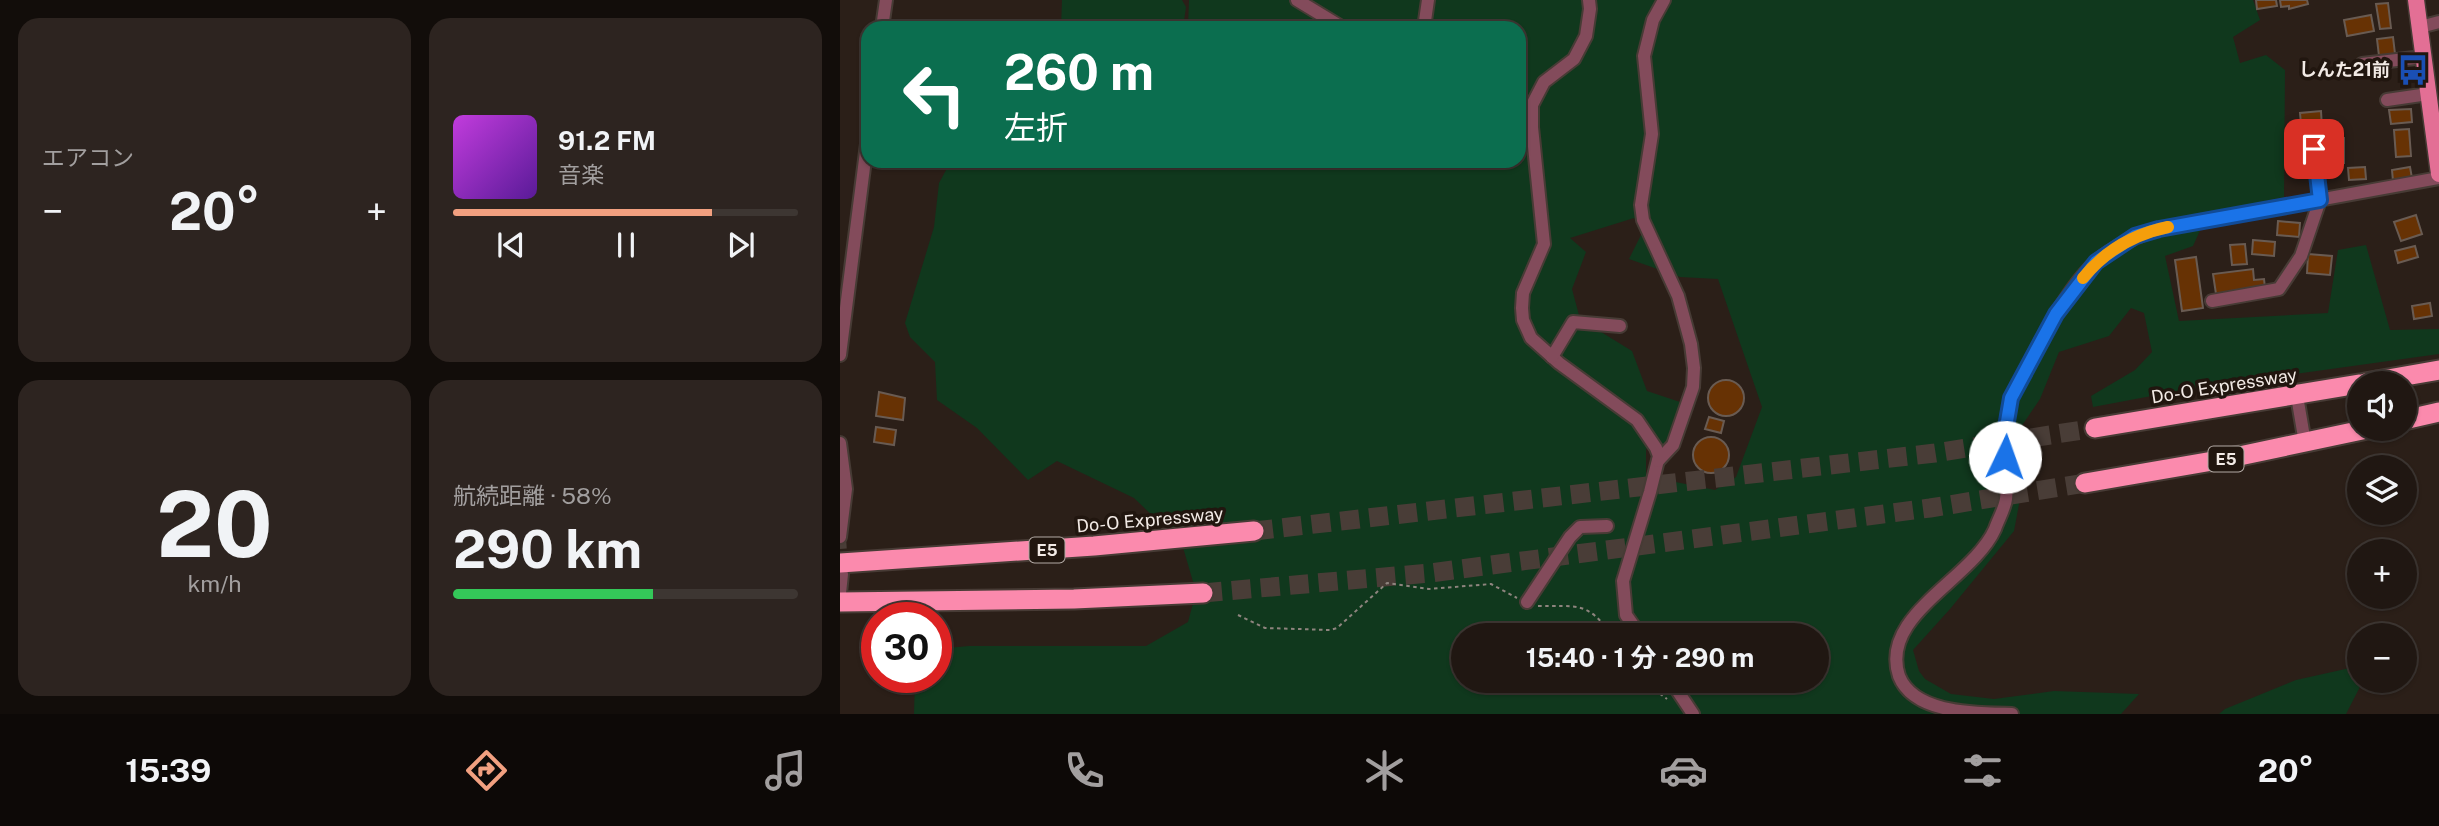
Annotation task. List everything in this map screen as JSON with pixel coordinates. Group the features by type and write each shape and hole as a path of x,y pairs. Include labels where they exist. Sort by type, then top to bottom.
{"highway":[{"path":"2417,374 2439,370"},
{"name":"Do-O Expressway","path":"2095,428 2347,386"},
{"path":"2417,417 2437,413"},
{"name":"E5","path":"2085,483 2347,434"},
{"name":"Do-O Expressway","path":"841,568 1254,531"},
{"path":"840,602 1074,599 1203,593"}],"main road":[{"path":"2416,0 2432,101 2439,176"}],"street":[{"path":"883,21 886,0"},
{"path":"1297,0 1332,21"},
{"path":"1425,21 1428,0"},
{"path":"1589,0 1586,36 1574,60 1544,82 1532,105 1544,244 1523,293 1522,308 1523,320 1531,338 1637,419 1656,448 1658,461 1623,581 1626,615 1632,623"},
{"path":"1658,461 1674,444 1693,387 1694,368 1691,344 1678,296 1643,220 1641,205 1652,134 1644,56 1653,20 1664,0"},
{"path":"2420,27 2439,22"},
{"path":"2362,64 2423,57"},
{"path":"2387,100 2432,101"},
{"path":"2211,301 2280,289 2301,256 2320,200 2314,149"},
{"path":"840,355 846,253 862,168"},
{"path":"2012,714 1942,712 1920,701 1905,688 1899,677 1895,654 1904,627 1982,551 1995,528 2006,501 2004,439 2011,398 2056,314 2096,262 2135,236 2159,229 2439,176"},
{"path":"1552,356 1573,322 1620,326"},
{"path":"2297,396 2305,443"},
{"path":"840,443 846,489 840,537"},
{"path":"1528,602 1570,537 1580,527 1606,526"},
{"path":"840,593 841,568"},
{"path":"1679,693 1693,714"}],"path":[{"path":"1238,615 1265,628 1331,630 1337,628 1387,583 1429,589 1490,584 1539,606 1571,605 1583,608 1601,623"},
{"path":"1659,693 1669,700"}],"green space":[{"path":"1062,0 1182,0 1186,7 1184,21 1061,21"},
{"path":"1189,0 2253,0 2260,20 2233,37 2240,63 2266,55 2285,70 2284,197 2208,213 2193,246 2165,256 2179,321 2328,313 2338,250 2366,245 2390,330 2439,329 2439,354 2194,388 2093,407 2091,396 2135,370 2152,352 2144,313 2131,308 2109,336 2059,352 2040,399 2021,427 2024,478 2014,531 1913,650 1919,671 1925,679 1951,694 1994,699 2054,691 2139,694 2121,714 914,714 915,693 952,693 952,648 1146,646 1188,622 1196,592 1182,544 1134,498 1057,461 1028,480 977,428 937,400 935,362 910,337 905,323 934,227 939,183 947,168 1526,168 1526,21 1188,21","holes":["1634,218 1643,231 1629,259 1680,277 1718,279 1762,407 1736,477 1715,490 1646,476 1646,449 1670,443 1683,403 1647,391 1632,351 1580,319 1572,289 1586,252 1570,238"]},
{"path":"2347,669 2347,693 2357,693 2346,714 2219,714 2225,709 2296,680"}],"building":[{"path":"2256,0 2276,0 2277,6 2257,9"},
{"path":"2280,0 2307,0 2308,4 2289,9 2289,6 2281,7"},
{"path":"2388,3 2391,28 2380,29 2376,4"},
{"path":"2371,15 2374,31 2347,36 2344,20"},
{"path":"2393,37 2395,54 2379,56 2377,39"},
{"path":"2411,109 2412,122 2391,124 2389,110"},
{"path":"2321,111 2323,145 2303,146 2300,113"},
{"path":"2409,129 2411,156 2396,157 2394,130"},
{"path":"2330,138 2344,138 2344,163 2331,163"},
{"path":"2365,167 2366,179 2349,180 2348,168"},
{"path":"2410,167 2412,178 2393,181 2392,170"},
{"path":"2416,215 2422,234 2401,241 2394,222"},
{"path":"2278,221 2300,223 2299,237 2277,235"},
{"path":"2253,240 2275,242 2274,256 2252,254"},
{"path":"2245,244 2247,264 2232,265 2230,245"},
{"path":"2415,246 2418,257 2398,263 2395,251"},
{"path":"2308,254 2332,256 2330,275 2307,273"},
{"path":"2196,257 2203,308 2182,311 2175,260"},
{"path":"2253,269 2254,280 2264,279 2265,288 2216,294 2213,274"},
{"path":"2430,303 2432,316 2414,319 2412,306"},
{"path":"1726,380 1739,385 1744,398 1739,411 1726,416 1713,411 1708,398 1713,385"},
{"path":"879,392 905,398 903,420 876,416"},
{"path":"1709,417 1724,421 1721,433 1705,429"},
{"path":"876,427 896,430 894,445 874,442"},
{"path":"1711,437 1724,442 1729,455 1724,468 1711,473 1698,468 1693,455 1698,442"}],"tunnel":[{"path":"1254,531 1935,453 2095,428"},
{"path":"1203,593 1430,573 1930,508 2085,483"},
{"path":"840,537 842,568"}],"slow traffic":[{"path":"2083,278 2096,262 2115,248 2135,236 2168,227"}],"place":[{"name":"しんた21前","path":"2413,70"}],"route":[{"path":"2005,457 2004,439 2011,398 2056,314 2096,262 2135,236 2159,229 2320,200 2314,149"}]}
